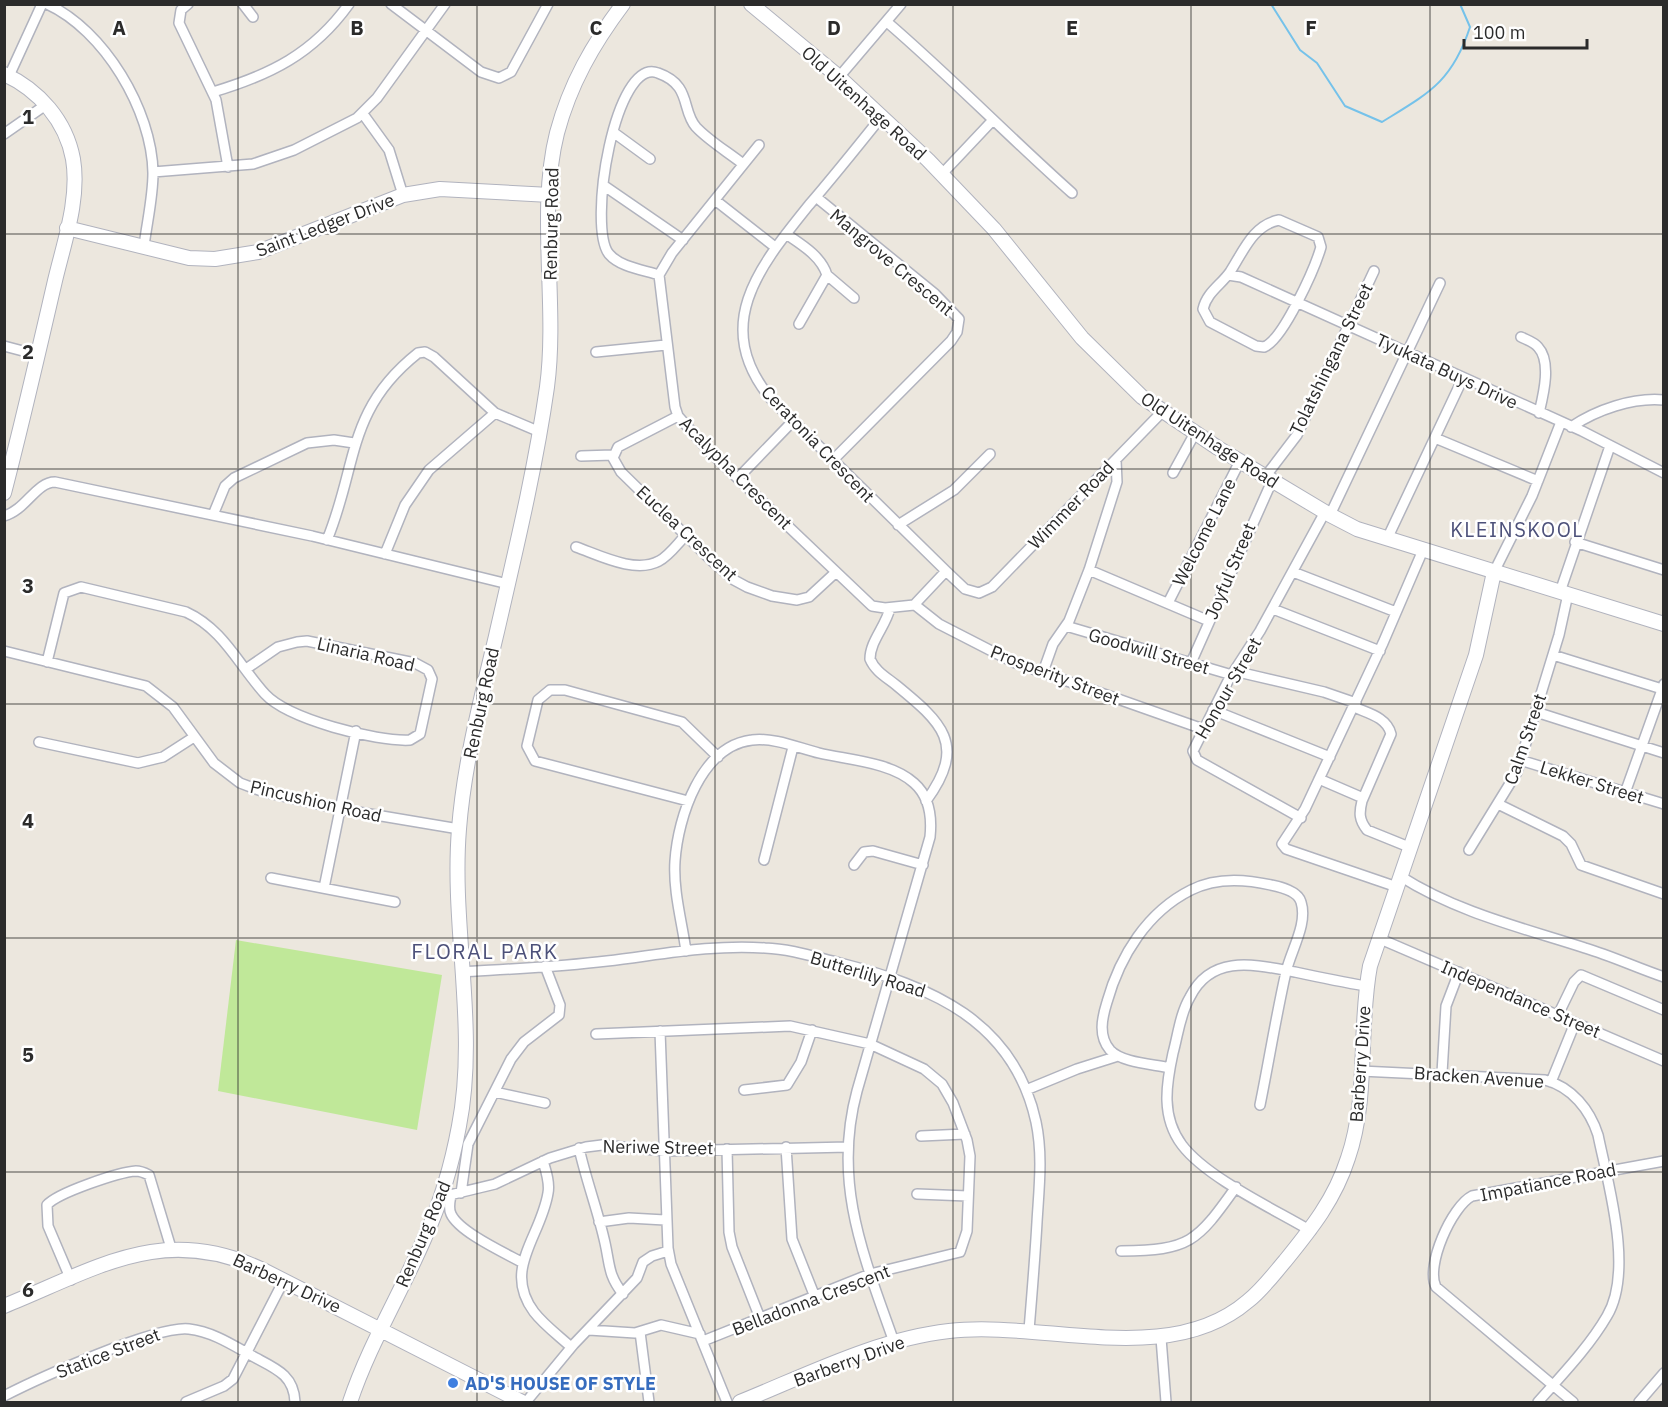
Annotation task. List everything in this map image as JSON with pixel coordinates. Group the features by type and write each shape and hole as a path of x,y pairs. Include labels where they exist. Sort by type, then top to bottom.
{"street":[{"path":"4,493 7,472 38,355 73,193 72,157 66,138 47,104 7,75 44,4 80,24 111,60 140,114 148,139 153,172 144,246"},
{"path":"188,4 181,10 179,23 213,92 223,129 228,167"},
{"path":"243,4 253,17"},
{"path":"213,92 251,80 300,55 325,34 349,4"},
{"path":"391,4 485,74 504,77 516,65 548,4"},
{"path":"153,172 253,164 283,154 363,114 445,4"},
{"name":"Renburg Road","path":"350,1402 358,1377 425,1237 451,1195 455,1147 464,1096 466,1049 457,895 459,829 477,716 540,432 550,357 550,195 556,137 566,101 587,57 623,4"},
{"name":"Old Uitenhage Road","path":"751,4 839,77 942,174 994,229 1082,338 1142,397 1161,412 1269,479 1357,529 1664,624"},
{"path":"839,77 901,4"},
{"path":"887,22 945,72 992,122 1072,193"},
{"path":"743,164 694,124 684,94 658,72 647,72 636,78 613,132 603,185 603,233 608,252 621,262 659,275 683,240 759,145"},
{"path":"4,134 47,104"},
{"path":"363,114 389,150 403,195"},
{"name":"Ceratonia Crescent","path":"882,116 775,247 750,289 743,320 743,338 748,360 760,385 793,421 946,572 965,589 979,593"},
{"path":"942,174 992,122"},
{"path":"613,132 650,159"},
{"path":"603,185 683,240"},
{"name":"Saint Ledger Drive","path":"67,228 189,258 214,259 258,252 403,195 440,189 550,195"},
{"name":"Mangrove Crescent","path":"816,197 935,294 959,320 957,333 951,342 833,460"},
{"path":"715,200 775,247"},
{"path":"1279,220 1289,222 1318,237 1322,248 1296,302 1270,345 1256,346 1244,342 1210,322 1203,309 1219,282 1228,275 1245,247 1263,225 1279,220"},
{"path":"786,234 808,249 828,275 854,298"},
{"name":"Tolatshingana Street","path":"1269,479 1297,435 1374,271"},
{"name":"Acalypha Crescent","path":"659,275 672,393 678,416 709,451 868,604 890,608 915,605"},
{"path":"799,324 828,275"},
{"name":"Tyukata Buys Drive","path":"1228,275 1241,277 1566,424 1664,473"},
{"name":"Honour Street","path":"1301,818 1197,760 1193,751 1233,673 1328,514 1440,283"},
{"path":"1521,337 1536,345 1544,357 1545,381 1539,413"},
{"path":"596,352 666,345"},
{"path":"4,346 38,355"},
{"path":"327,540 335,521 354,443 364,417 377,396 414,356 422,352 434,357 495,413 540,432"},
{"path":"1387,539 1404,496 1463,378"},
{"path":"1494,572 1566,424 1615,407 1645,400 1664,400"},
{"name":"Wimmer Road","path":"979,593 992,586 1161,412"},
{"path":"385,554 405,506 429,470 495,413"},
{"path":"580,456 613,455 624,442 678,416"},
{"path":"738,478 793,421"},
{"path":"1173,474 1195,433"},
{"path":"1435,438 1538,481"},
{"path":"213,515 225,486 234,478 307,443 334,440 354,443"},
{"name":"Calm Street","path":"1469,850 1514,778 1553,655 1575,542 1610,446"},
{"path":"898,525 954,490 990,454"},
{"name":"Euclea Crescent","path":"613,455 621,472 734,580 772,596 804,599 836,573"},
{"path":"1043,672 1053,644 1066,626 1089,570 1117,482 1116,460"},
{"name":"Welcome Lane","path":"1168,603 1239,461"},
{"name":"Joyful Street","path":"1191,663 1269,479"},
{"path":"4,516 20,510 45,483 56,482 327,540 508,584"},
{"path":"576,547 616,561 646,566 661,561 686,535"},
{"path":"1575,542 1664,570"},
{"path":"1423,550 1355,705 1301,818 1283,841 1283,847 1420,889 1494,920 1600,953 1664,977"},
{"path":"1089,570 1209,621"},
{"path":"915,605 946,572"},
{"path":"1293,572 1396,612"},
{"name":"Barberry Drive","path":"740,1402 894,1342 948,1331 989,1328 1161,1338 1202,1328 1237,1309 1263,1287 1311,1231 1329,1202 1348,1159 1356,1130 1366,986 1378,938 1437,774 1476,655 1494,572"},
{"path":"47,662 64,593 81,587 186,612 198,618 219,635 267,696 282,709 298,717 356,732 324,888"},
{"name":"Prosperity Street","path":"915,605 939,624 984,649 1203,729"},
{"path":"890,608 886,622 872,645 870,659 877,670 933,716 945,743 946,760 936,788 926,801"},
{"path":"1273,609 1380,651"},
{"name":"Goodwill Street","path":"1066,626 1191,663 1324,692 1383,720 1388,725 1390,734 1363,798"},
{"name":"Linaria Road","path":"246,669 278,647 307,641 415,663 428,670 432,679 420,734 405,741 356,732"},
{"name":"Pincushion Road","path":"4,651 146,686 173,707 214,763 240,783 264,792 340,809 459,829"},
{"path":"1553,655 1663,687 1625,793"},
{"path":"688,801 536,761 527,746 538,699 550,690 565,690 672,718 691,728 718,757"},
{"path":"1213,710 1330,758"},
{"path":"1536,712 1664,753"},
{"path":"39,742 138,763 163,757 194,737"},
{"path":"687,951 675,861 688,801 696,783 718,757 733,745 753,739 793,747 903,775 918,787 926,801 932,825 923,865 850,1117 848,1147 853,1220 894,1342"},
{"path":"764,860 793,747"},
{"name":"Lekker Street","path":"1520,760 1664,804"},
{"path":"1319,779 1363,798 1360,819 1367,830 1409,847"},
{"path":"1498,804 1563,836 1571,844 1581,865 1664,894"},
{"path":"854,865 864,852 873,851 923,865"},
{"path":"271,878 395,902"},
{"path":"1118,1056 1106,1043 1102,1031 1102,1019 1113,981 1126,953 1167,905 1192,889 1212,882 1236,879 1253,881 1296,894 1303,912 1286,971 1260,1105"},
{"name":"Independance Street","path":"1378,938 1664,1061"},
{"name":"Butterlily Road","path":"461,972 740,947 787,950 890,977 919,987 971,1017 1002,1051 1026,1090 1036,1122 1041,1166 1029,1330"},
{"path":"1311,1231 1236,1187 1198,1161 1177,1138 1169,1121 1166,1101 1170,1068 1184,1011 1200,982 1217,969 1254,963 1366,986"},
{"path":"523,1263 454,1219 449,1210 451,1195 468,1144 518,1048 559,1016 560,1005 546,966"},
{"path":"1442,1073 1446,1006 1458,972"},
{"path":"1558,1015 1574,982 1581,975 1664,1010"},
{"path":"1551,1082 1575,1023"},
{"name":"Belladonna Crescent","path":"596,1034 769,1026 812,1030 870,1044 916,1064 942,1084 953,1103 964,1134 970,1156 967,1231 960,1252 870,1274 760,1318 702,1338"},
{"path":"744,1090 787,1085 797,1073 812,1030"},
{"path":"660,1031 665,1151 665,1220 668,1251 727,1402"},
{"path":"1026,1090 1077,1069 1118,1056 1170,1068"},
{"name":"Bracken Avenue","path":"1361,1071 1442,1073 1551,1082 1570,1092 1593,1119 1606,1171 1620,1253 1616,1293 1607,1316 1538,1402"},
{"path":"495,1092 545,1103"},
{"path":"921,1136 964,1134"},
{"name":"Neriwe Street","path":"451,1195 495,1184 543,1161 579,1148 602,1145 665,1151 848,1147"},
{"path":"579,1148 611,1278 623,1294"},
{"path":"786,1148 792,1239 815,1296"},
{"path":"727,1149 729,1232 732,1247 760,1318"},
{"path":"543,1161 548,1193 523,1263 521,1282 535,1314 571,1347"},
{"name":"Impatiance Road","path":"1573,1402 1436,1287 1432,1272 1434,1261 1458,1208 1472,1196 1664,1161"},
{"path":"70,1280 48,1226 47,1205 61,1196 119,1174 139,1171 150,1175 171,1248"},
{"path":"1121,1251 1161,1251 1185,1244 1209,1225 1236,1187"},
{"path":"917,1194 968,1196"},
{"path":"599,1222 629,1218 665,1220"},
{"name":"Barberry Drive","path":"4,1306 130,1256 171,1248 224,1254 284,1280 381,1328 517,1401"},
{"path":"517,1401 623,1294 638,1276 645,1260 668,1251"},
{"path":"186,1402 224,1386 233,1378 284,1280"},
{"path":"589,1330 640,1332 661,1325 702,1338"},
{"name":"Statice Street","path":"4,1396 47,1376 172,1329 203,1332 248,1353 288,1377 295,1402"},
{"path":"640,1332 649,1402"},
{"path":"1161,1338 1166,1402"},
{"path":"1639,1402 1664,1373"}],"green space":[{"path":"236,940 442,975 417,1130 218,1091"}],"waterway":[{"path":"1271,4 1300,50 1317,63 1345,106 1382,122 1426,94 1447,74 1463,46 1470,27 1460,4"}],"place":[{"name":"AD'S HOUSE OF STYLE","path":"453,1383"}],"district":[{"name":"KLEINSKOOL","path":"1517,529"},
{"name":"FLORAL PARK","path":"485,951"}]}
